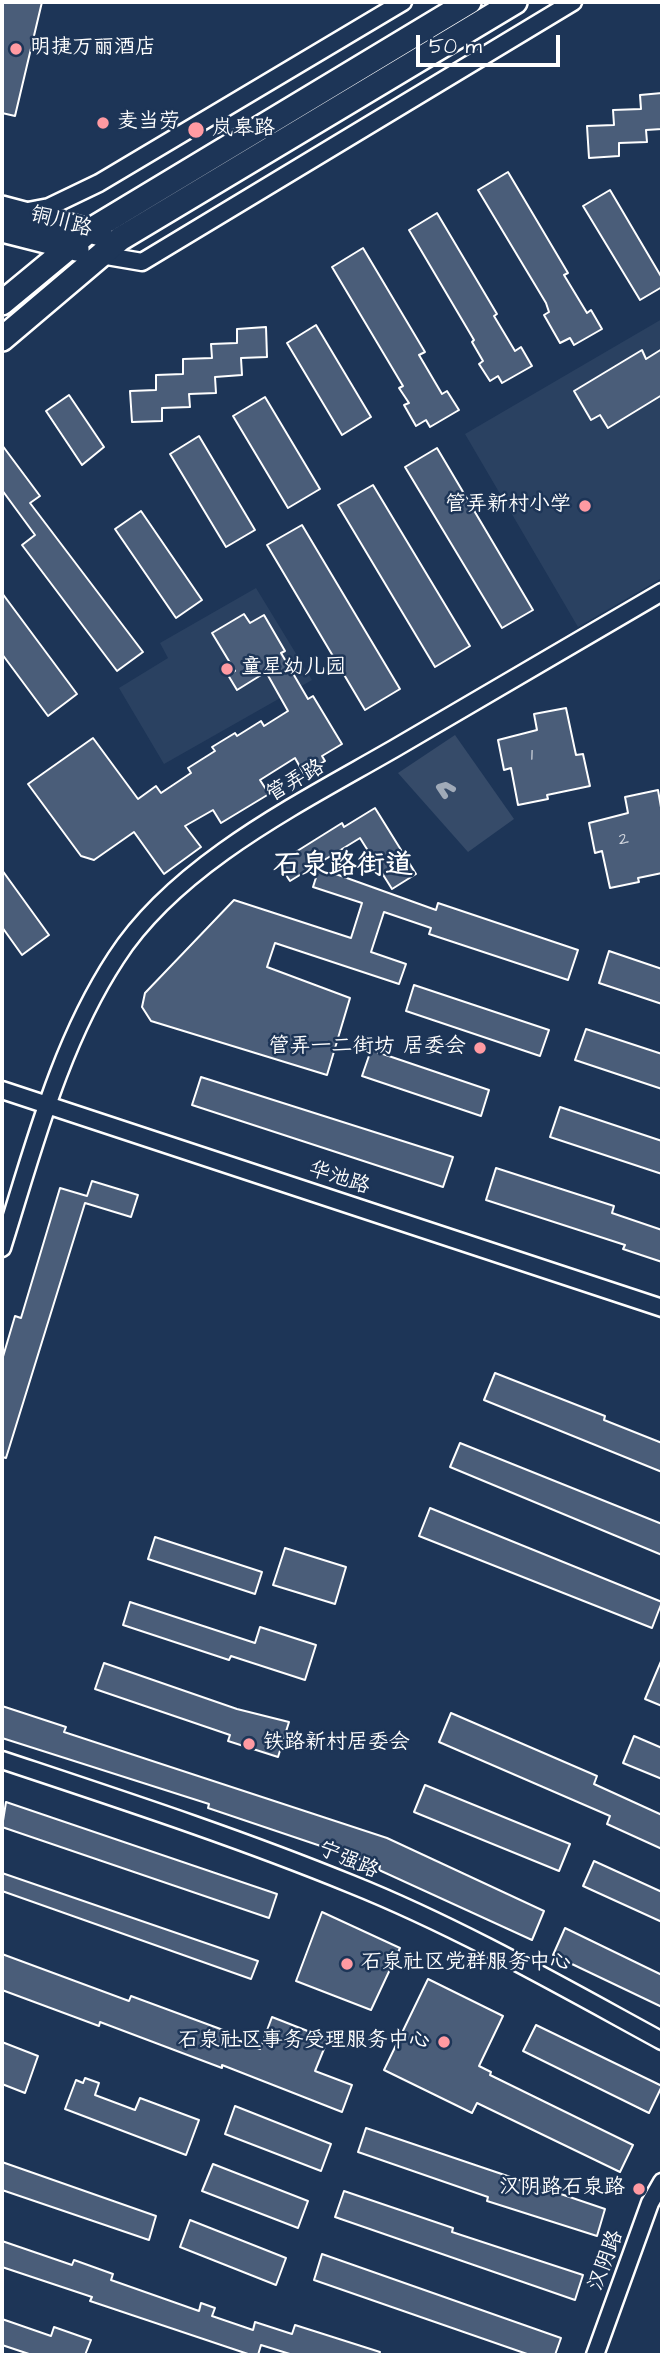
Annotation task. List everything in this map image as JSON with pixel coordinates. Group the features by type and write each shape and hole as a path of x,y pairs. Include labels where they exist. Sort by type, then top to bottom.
{"main road":[{"path":"2,303 89,231 469,2"},
{"path":"2,339 120,239 515,2"},
{"name":"铜川路","path":"9,210 120,239"},
{"name":"铜川路","path":"2,230 101,255"}],"street":[{"path":"9,210 49,207 99,183 403,2"},
{"path":"101,255 142,262 573,2"},
{"name":"管弄路","path":"2,1248 47,1105 90,1002 117,956 149,917 187,881 261,826 662,592"},
{"name":"华池路","path":"2,1090 662,1308"},
{"name":"宁强路","path":"2,1760 202,1828 353,1884 534,1971 662,2041"},
{"name":"汉阴路","path":"595,2355 650,2203 662,2182"}],"shaded area":[{"name":"管弄新村小学","path":"662,319 662,578 578,627 465,434"},
{"name":"童星幼儿园","path":"256,588 312,680 164,764 119,688 168,658 160,643"},
{"path":"455,735 514,819 468,852 398,773"}],"building":[{"name":"明捷万丽酒店","path":"2,2 42,2 15,116 2,113"},
{"path":"662,93 662,129 646,130 647,142 619,143 619,156 589,158 587,126 614,125 613,110 641,109 640,95"},
{"path":"508,172 568,273 564,275 587,313 591,310 602,329 574,345 570,338 560,343 544,315 549,312 546,303 478,190"},
{"path":"610,190 662,278 662,287 640,300 583,206"},
{"path":"437,213 497,314 494,316 515,351 521,347 532,366 502,383 498,376 490,381 479,364 483,361 472,342 474,340 409,230"},
{"path":"363,248 425,352 419,355 442,394 447,391 459,410 430,427 426,420 416,426 404,405 409,403 399,388 403,386 332,267"},
{"path":"316,325 371,417 342,435 287,343"},
{"path":"266,327 267,357 241,358 242,375 215,377 216,393 189,394 190,407 162,408 162,421 132,422 130,391 156,390 156,375 183,374 183,359 212,358 211,344 237,343 237,329"},
{"path":"662,349 662,395 608,428 600,415 591,420 574,391 642,350 646,359"},
{"path":"69,395 104,447 82,465 46,411"},
{"path":"265,397 320,489 288,508 233,416"},
{"path":"199,436 255,530 226,547 170,454"},
{"path":"2,445 40,496 30,503 143,652 117,671 22,545 35,535 2,490"},
{"path":"437,448 533,610 502,628 405,467"},
{"path":"373,485 470,646 435,667 338,505"},
{"path":"141,511 202,600 176,618 115,529"},
{"path":"302,525 400,689 365,710 267,545"},
{"path":"2,593 77,694 48,716 2,654"},
{"path":"244,614 250,623 264,615 285,651 281,653 308,699 313,696 342,744 322,756 325,761 304,774 295,758 260,780 269,794 221,823 213,810 185,826 201,847 164,874 134,832 94,860 81,856 28,784 93,738 138,799 156,786 161,793 191,773 188,768 215,751 212,747 235,733 237,736 261,721 264,726 288,711 266,672 237,690 228,675 235,671 212,633"},
{"path":"566,708 576,755 583,754 590,786 547,795 548,799 518,805 511,768 504,770 498,740 537,730 534,714"},
{"path":"658,790 662,813 662,873 638,878 639,882 610,888 602,851 595,853 589,823 628,813 625,797"},
{"path":"375,808 416,874 392,889 360,838 290,881 278,863 342,823 344,827"},
{"path":"319,868 436,910 438,903 578,950 568,980 429,934 431,928 384,912 371,952 406,964 399,984 275,943 267,967 350,998 327,1075 151,1021 142,1007 145,993 234,900 351,938 362,903 313,887"},
{"path":"2,870 49,935 22,955 2,927"},
{"path":"609,951 662,969 662,1004 599,983"},
{"path":"414,985 549,1030 540,1056 406,1011"},
{"path":"586,1029 662,1054 662,1089 575,1060"},
{"path":"371,1050 489,1090 481,1116 362,1076"},
{"path":"201,1077 453,1157 443,1187 192,1105"},
{"path":"560,1107 662,1141 662,1174 550,1137"},
{"path":"496,1168 614,1206 612,1213 662,1230 662,1262 623,1249 625,1245 486,1200"},
{"path":"92,1181 138,1195 131,1217 85,1203 6,1458 2,1457 2,1360 15,1316 21,1318 60,1188 87,1196"},
{"path":"495,1373 605,1416 604,1420 662,1443 662,1472 484,1400"},
{"path":"460,1443 662,1524 662,1555 450,1467"},
{"path":"430,1508 662,1602 652,1628 419,1536"},
{"path":"155,1537 262,1572 255,1594 148,1559"},
{"path":"285,1548 346,1567 335,1604 273,1585"},
{"path":"130,1602 255,1643 260,1627 316,1645 305,1680 231,1656 229,1660 123,1625"},
{"path":"662,1659 662,1706 645,1699"},
{"path":"104,1663 237,1709 289,1722 278,1757 228,1741 230,1735 95,1689"},
{"path":"2,1706 66,1727 64,1732 387,1838 544,1911 532,1940 379,1870 380,1866 208,1808 209,1804 2,1738"},
{"path":"451,1713 597,1776 594,1784 662,1815 662,1849 607,1824 610,1816 439,1742"},
{"path":"634,1736 662,1748 662,1779 623,1763"},
{"path":"425,1785 570,1844 559,1871 414,1812"},
{"path":"6,1802 277,1894 269,1918 2,1827"},
{"path":"594,1861 662,1892 662,1922 583,1886"},
{"path":"2,1873 258,1961 251,1979 2,1891"},
{"name":"石泉社区党群服务中心","path":"322,1912 400,1948 371,2010 296,1981"},
{"path":"565,1928 662,1975 662,2007 553,1955"},
{"path":"2,1954 129,2001 131,1996 234,2034 233,2038 260,2049 272,2017 328,2039 315,2071 352,2085 342,2112 222,2065 222,2068 100,2022 99,2026 2,1990"},
{"name":"石泉社区事务受理服务中心","path":"428,1979 503,2016 479,2066 491,2072 490,2075 633,2145 620,2172 477,2103 472,2113 384,2070"},
{"path":"536,2025 662,2086 649,2113 523,2051"},
{"path":"2,2042 38,2056 25,2093 2,2084"},
{"path":"85,2078 99,2083 95,2095 135,2110 140,2098 199,2120 186,2155 65,2109 76,2080 83,2083"},
{"path":"235,2106 331,2144 321,2171 225,2134"},
{"path":"366,2128 605,2209 597,2236 487,2201 488,2197 358,2152"},
{"path":"2,2162 156,2216 149,2240 2,2190"},
{"path":"213,2164 308,2201 298,2228 202,2191"},
{"path":"344,2191 453,2228 452,2232 583,2275 575,2300 335,2217"},
{"path":"190,2220 286,2258 276,2285 180,2247"},
{"path":"2,2241 72,2265 74,2260 113,2274 111,2280 199,2311 201,2303 215,2308 212,2316 253,2330 255,2322 292,2334 295,2325 380,2352 379,2355 293,2355 261,2345 258,2355 251,2355 90,2301 92,2297 2,2267"},
{"path":"322,2254 561,2338 555,2355 530,2355 314,2280"},
{"path":"2,2319 51,2336 54,2327 91,2340 85,2355 32,2355 2,2345"}],"waterway":[{"path":"445,796 439,787 446,785 453,789"}],"place":[{"name":"明捷万丽酒店","path":"16,49"},
{"name":"麦当劳","path":"103,123"},
{"name":"岚皋路","path":"196,130"},
{"name":"管弄新村小学","path":"585,506"},
{"name":"童星幼儿园","path":"227,669"},
{"name":"管弄一二街坊 居委会","path":"480,1048"},
{"name":"铁路新村居委会","path":"249,1744"},
{"name":"石泉社区党群服务中心","path":"347,1964"},
{"name":"石泉社区事务受理服务中心","path":"444,2042"},
{"name":"汉阴路石泉路","path":"639,2189"}],"district":[{"name":"石泉路街道","path":"343,867"}]}
